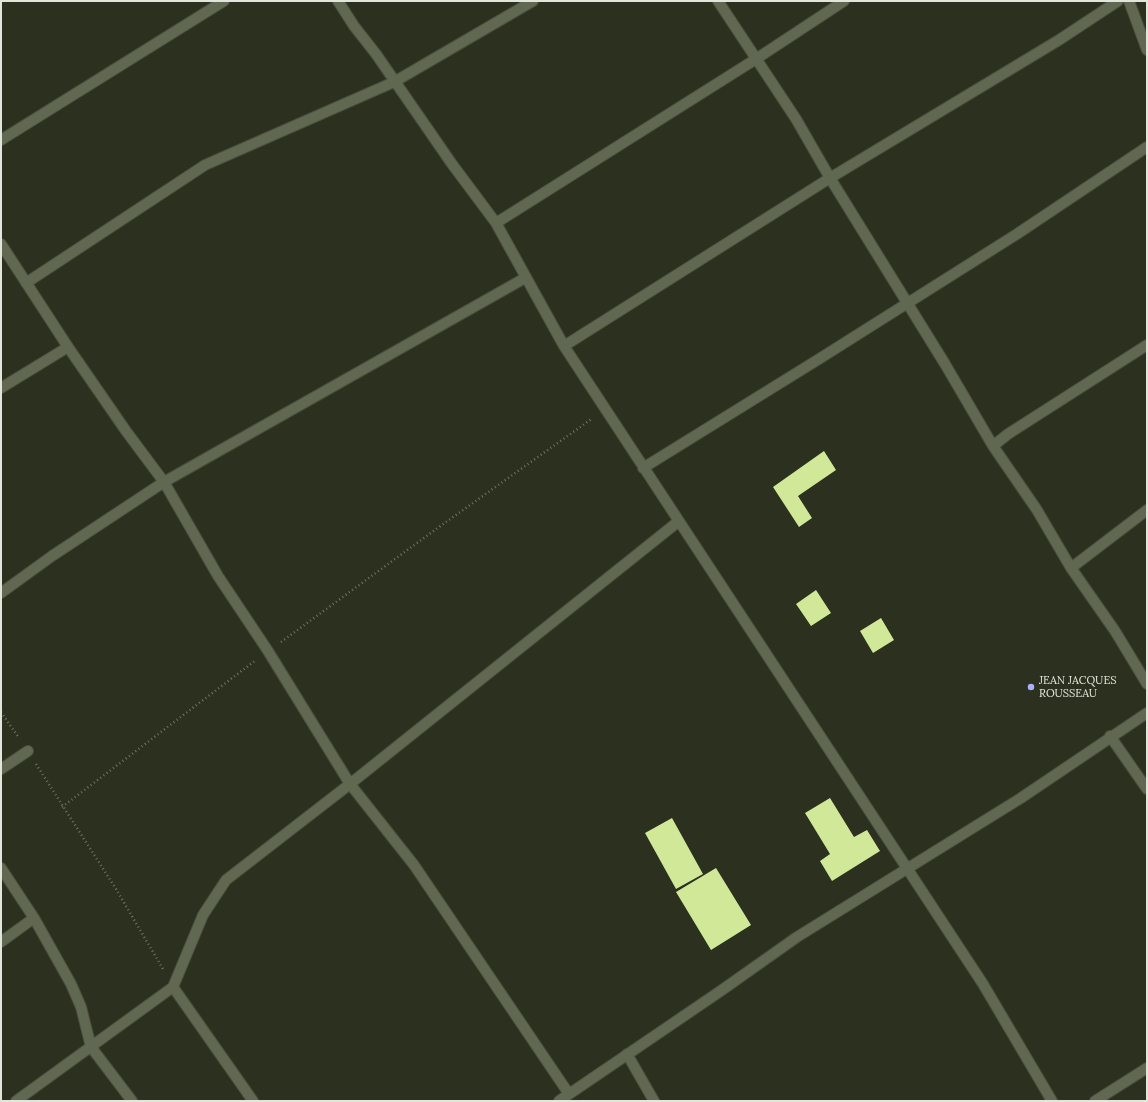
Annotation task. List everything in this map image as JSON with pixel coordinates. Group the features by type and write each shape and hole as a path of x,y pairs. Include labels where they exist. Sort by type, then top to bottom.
{"street":[{"path":"1,140 224,1"},
{"path":"338,1 354,26 376,54 394,82 496,224 564,346 983,984 1052,1101"},
{"path":"26,283 205,165 394,82 533,1"},
{"path":"718,1 796,119 830,178 945,364 993,446 1037,510 1072,568 1115,631 1147,684"},
{"path":"496,224 756,59 844,1"},
{"path":"564,346 830,178 1058,40 1118,1"},
{"path":"1129,1 1147,50"},
{"path":"644,468 1017,234 1147,147"},
{"path":"1,244 68,347 126,431 164,482 218,576 268,651 350,784 414,865 569,1094"},
{"path":"1,593 52,556 164,482 525,278"},
{"path":"993,446 1008,434 1147,345"},
{"path":"1,388 68,347"},
{"path":"1072,568 1147,510"},
{"path":"16,1101 173,987 203,915 226,880 350,784 679,521"},
{"path":"559,1101 797,937 1021,798 1110,736 1147,713"},
{"path":"1110,736 1147,790"},
{"path":"1,769 28,751"},
{"path":"1,868 34,918 71,984 81,1007 91,1047 132,1101"},
{"path":"1,942 34,918"},
{"path":"173,987 253,1101"},
{"path":"627,1054 654,1101"},
{"path":"1095,1101 1147,1068"}],"path":[{"path":"62,807 268,651 605,409"},
{"path":"1,712 28,751 62,807 116,889 173,987"}],"building":[{"path":"824,451 836,470 798,496 812,518 799,527 773,487"},
{"path":"816,590 831,613 811,626 796,604"},
{"path":"881,618 894,640 873,653 860,631"},
{"path":"830,798 854,837 867,830 880,851 832,881 820,861 830,854 805,813"},
{"path":"672,818 703,874 676,889 645,833"},
{"path":"716,868 751,925 711,950 676,892"}],"place":[{"name":"JEAN JACQUES ROUSSEAU","path":"1031,687"}]}
